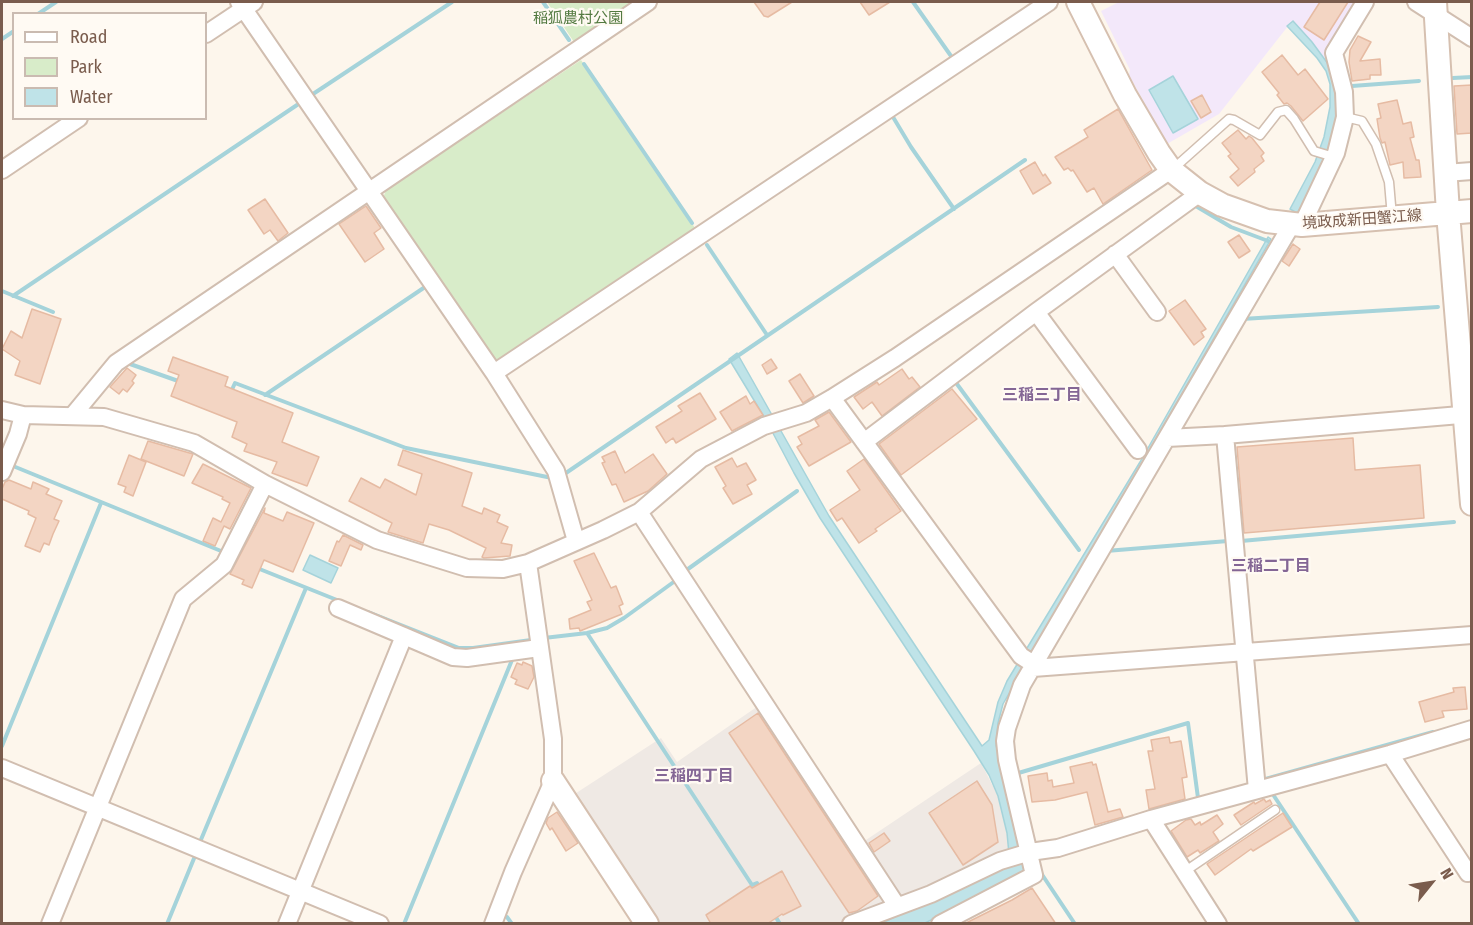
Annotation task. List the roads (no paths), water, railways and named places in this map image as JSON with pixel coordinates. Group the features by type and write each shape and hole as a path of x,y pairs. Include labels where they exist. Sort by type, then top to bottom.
{"street":[{"path":"73,416 116,363 648,2"},
{"path":"494,373 1049,2"},
{"name":"境政成新田蟹江線","path":"1078,2 1130,105 1159,153 1171,170 1200,193 1245,215 1267,221 1297,224 1472,211"},
{"path":"940,924 1034,875 1007,760 1005,741 1007,728 1030,663 1297,224 1332,156 1345,117 1344,92 1334,53 1365,2"},
{"path":"1416,2 1435,8 1472,38"},
{"path":"207,33 246,4 368,191 494,373 556,471 576,541"},
{"path":"1435,8 1448,213 1468,414 1472,504"},
{"path":"2,170 76,120"},
{"path":"2,410 23,415 104,417 194,443 265,484 377,540 467,568 502,569 528,563 639,512 701,459 771,424 806,413 832,398 905,352 1171,170"},
{"path":"1445,173 1472,171"},
{"path":"864,442 1036,312 1200,193"},
{"path":"1115,254 1157,312"},
{"path":"1036,312 1138,450"},
{"path":"832,398 1030,663"},
{"path":"1167,438 1468,414"},
{"path":"2,472 18,434 23,415"},
{"path":"1226,435 1257,790"},
{"path":"50,924 183,599 224,565 265,484"},
{"path":"639,512 897,906"},
{"path":"493,924 553,781 554,739 528,563"},
{"path":"338,608 453,657 467,658 539,648"},
{"path":"1030,663 1244,652 1472,635"},
{"path":"287,924 404,636"},
{"path":"851,924 931,894 1000,861 1030,852 1059,848 1151,819 1390,754 1472,729"},
{"path":"1390,754 1468,873 1472,872"},
{"path":"2,768 381,924"},
{"path":"553,781 647,924"},
{"path":"1151,819 1218,924"}],"lane":[{"path":"1171,170 1229,119 1260,135 1278,112 1286,110 1314,151 1332,156"},
{"path":"1345,117 1362,122 1376,144 1389,182 1393,218"},
{"path":"1184,872 1275,810"}],"water":[{"path":"1293,21 1334,72 1338,92 1336,122 1329,153 1305,202 1297,213 1290,209 1315,162 1324,137 1330,107 1330,84 1326,71 1317,58 1287,26"},
{"path":"1173,76 1198,119 1173,133 1149,90"},
{"path":"1268,237 1271,239 1003,704 996,745 1030,872 925,923 882,923 1003,865 1009,854 1007,833 998,796 989,775 974,751 820,518 766,420 729,359 737,353 829,516 982,746 989,740 998,702 1007,681 1140,462"},
{"path":"310,555 338,568 331,583 303,570"}],"waterway":[{"path":"41,12 56,2"},
{"path":"313,94 452,2"},
{"path":"543,2 569,40"},
{"path":"913,2 951,56"},
{"path":"2,39 12,32"},
{"path":"584,64 692,223"},
{"path":"1453,78 1472,77"},
{"path":"1352,86 1419,81"},
{"path":"13,296 297,105"},
{"path":"893,117 954,209"},
{"path":"563,475 1025,160"},
{"path":"1194,205 1231,227 1268,241"},
{"path":"707,245 767,335"},
{"path":"265,395 425,287"},
{"path":"2,291 53,312"},
{"path":"1242,319 1438,307"},
{"path":"130,364 181,382"},
{"path":"954,380 1079,550"},
{"path":"230,394 235,383 406,448 552,478"},
{"path":"13,466 221,551"},
{"path":"688,569 797,491"},
{"path":"2,746 101,503"},
{"path":"1241,541 1454,522"},
{"path":"1106,551 1228,541"},
{"path":"257,568 342,602"},
{"path":"544,638 587,633 607,628 675,581"},
{"path":"200,842 306,588"},
{"path":"368,612 459,648 531,640"},
{"path":"587,633 752,885 757,883 761,889"},
{"path":"404,924 512,660"},
{"path":"1015,774 1188,723 1198,798 1201,798"},
{"path":"1262,780 1433,732"},
{"path":"1274,796 1359,924"},
{"path":"167,924 195,856"},
{"path":"1041,873 1075,924"},
{"path":"774,914 780,924"},
{"path":"507,917 512,924"}],"district":[{"name":"三稲三丁目","path":"1042,396"},
{"name":"三稲二丁目","path":"1271,567"},
{"name":"三稲四丁目","path":"694,777"}],"park label":[{"name":"稲狐農村公園","path":"578,19"}]}
